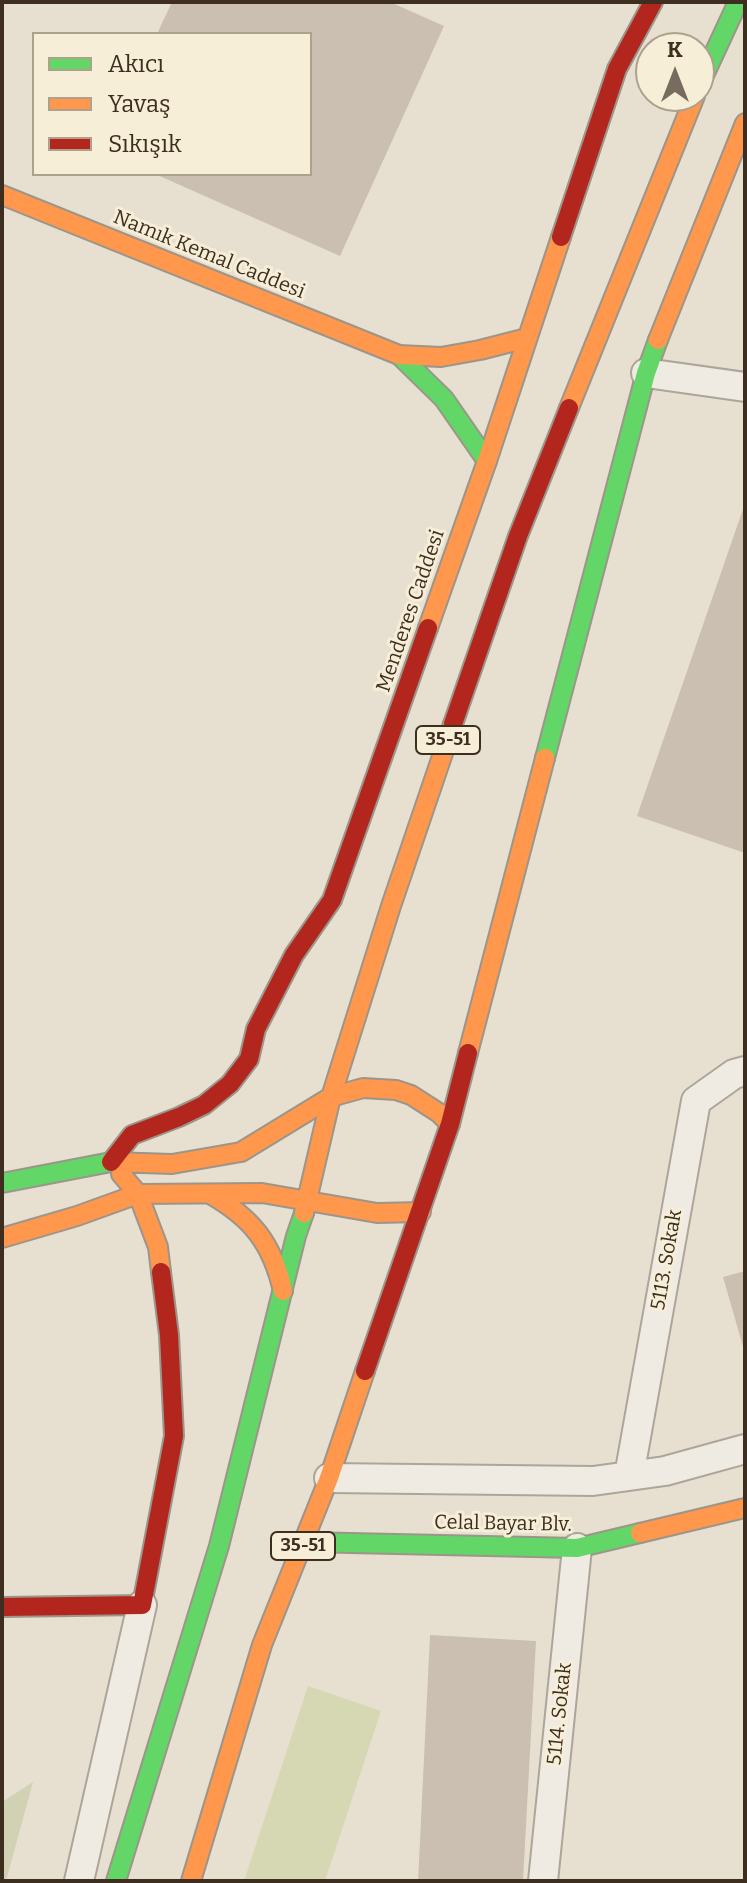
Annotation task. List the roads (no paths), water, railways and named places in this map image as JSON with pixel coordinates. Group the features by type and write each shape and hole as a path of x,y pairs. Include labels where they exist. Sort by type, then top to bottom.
{"main road":[{"name":"Menderes Caddesi","path":"111,1162 132,1135 204,1105 230,1084 249,1059 256,1029 294,955 332,900 487,461 617,69 653,2"},
{"path":"715,52 738,2"},
{"name":"35-51","path":"116,1881 219,1546 296,1236 308,1200 331,1097 391,906 518,536 689,112"},
{"name":"35-51","path":"191,1881 262,1645 329,1478 450,1124 646,373 745,123"},
{"name":"Namık Kemal Caddesi","path":"2,195 399,355"},
{"path":"399,355 441,357 527,338"},
{"path":"399,355 444,399 487,461"},
{"path":"2,1183 111,1162 172,1164 241,1152 331,1097 363,1088 396,1090 426,1103 450,1124"},
{"path":"2,1607 142,1605 174,1436 169,1335 158,1247 138,1194 111,1162"},
{"path":"2,1238 138,1194 262,1193 377,1213 421,1212"},
{"path":"210,1194 241,1212 253,1225 273,1256 283,1291"},
{"name":"Celal Bayar Blv.","path":"305,1542 577,1548 745,1508"}],"street":[{"path":"646,373 745,387"},
{"name":"5113. Sokak","path":"629,1476 696,1101 734,1074 745,1071"},
{"path":"329,1478 593,1481 665,1471 745,1449"},
{"name":"5114. Sokak","path":"543,1881 577,1548"},
{"path":"79,1881 142,1605"}]}
